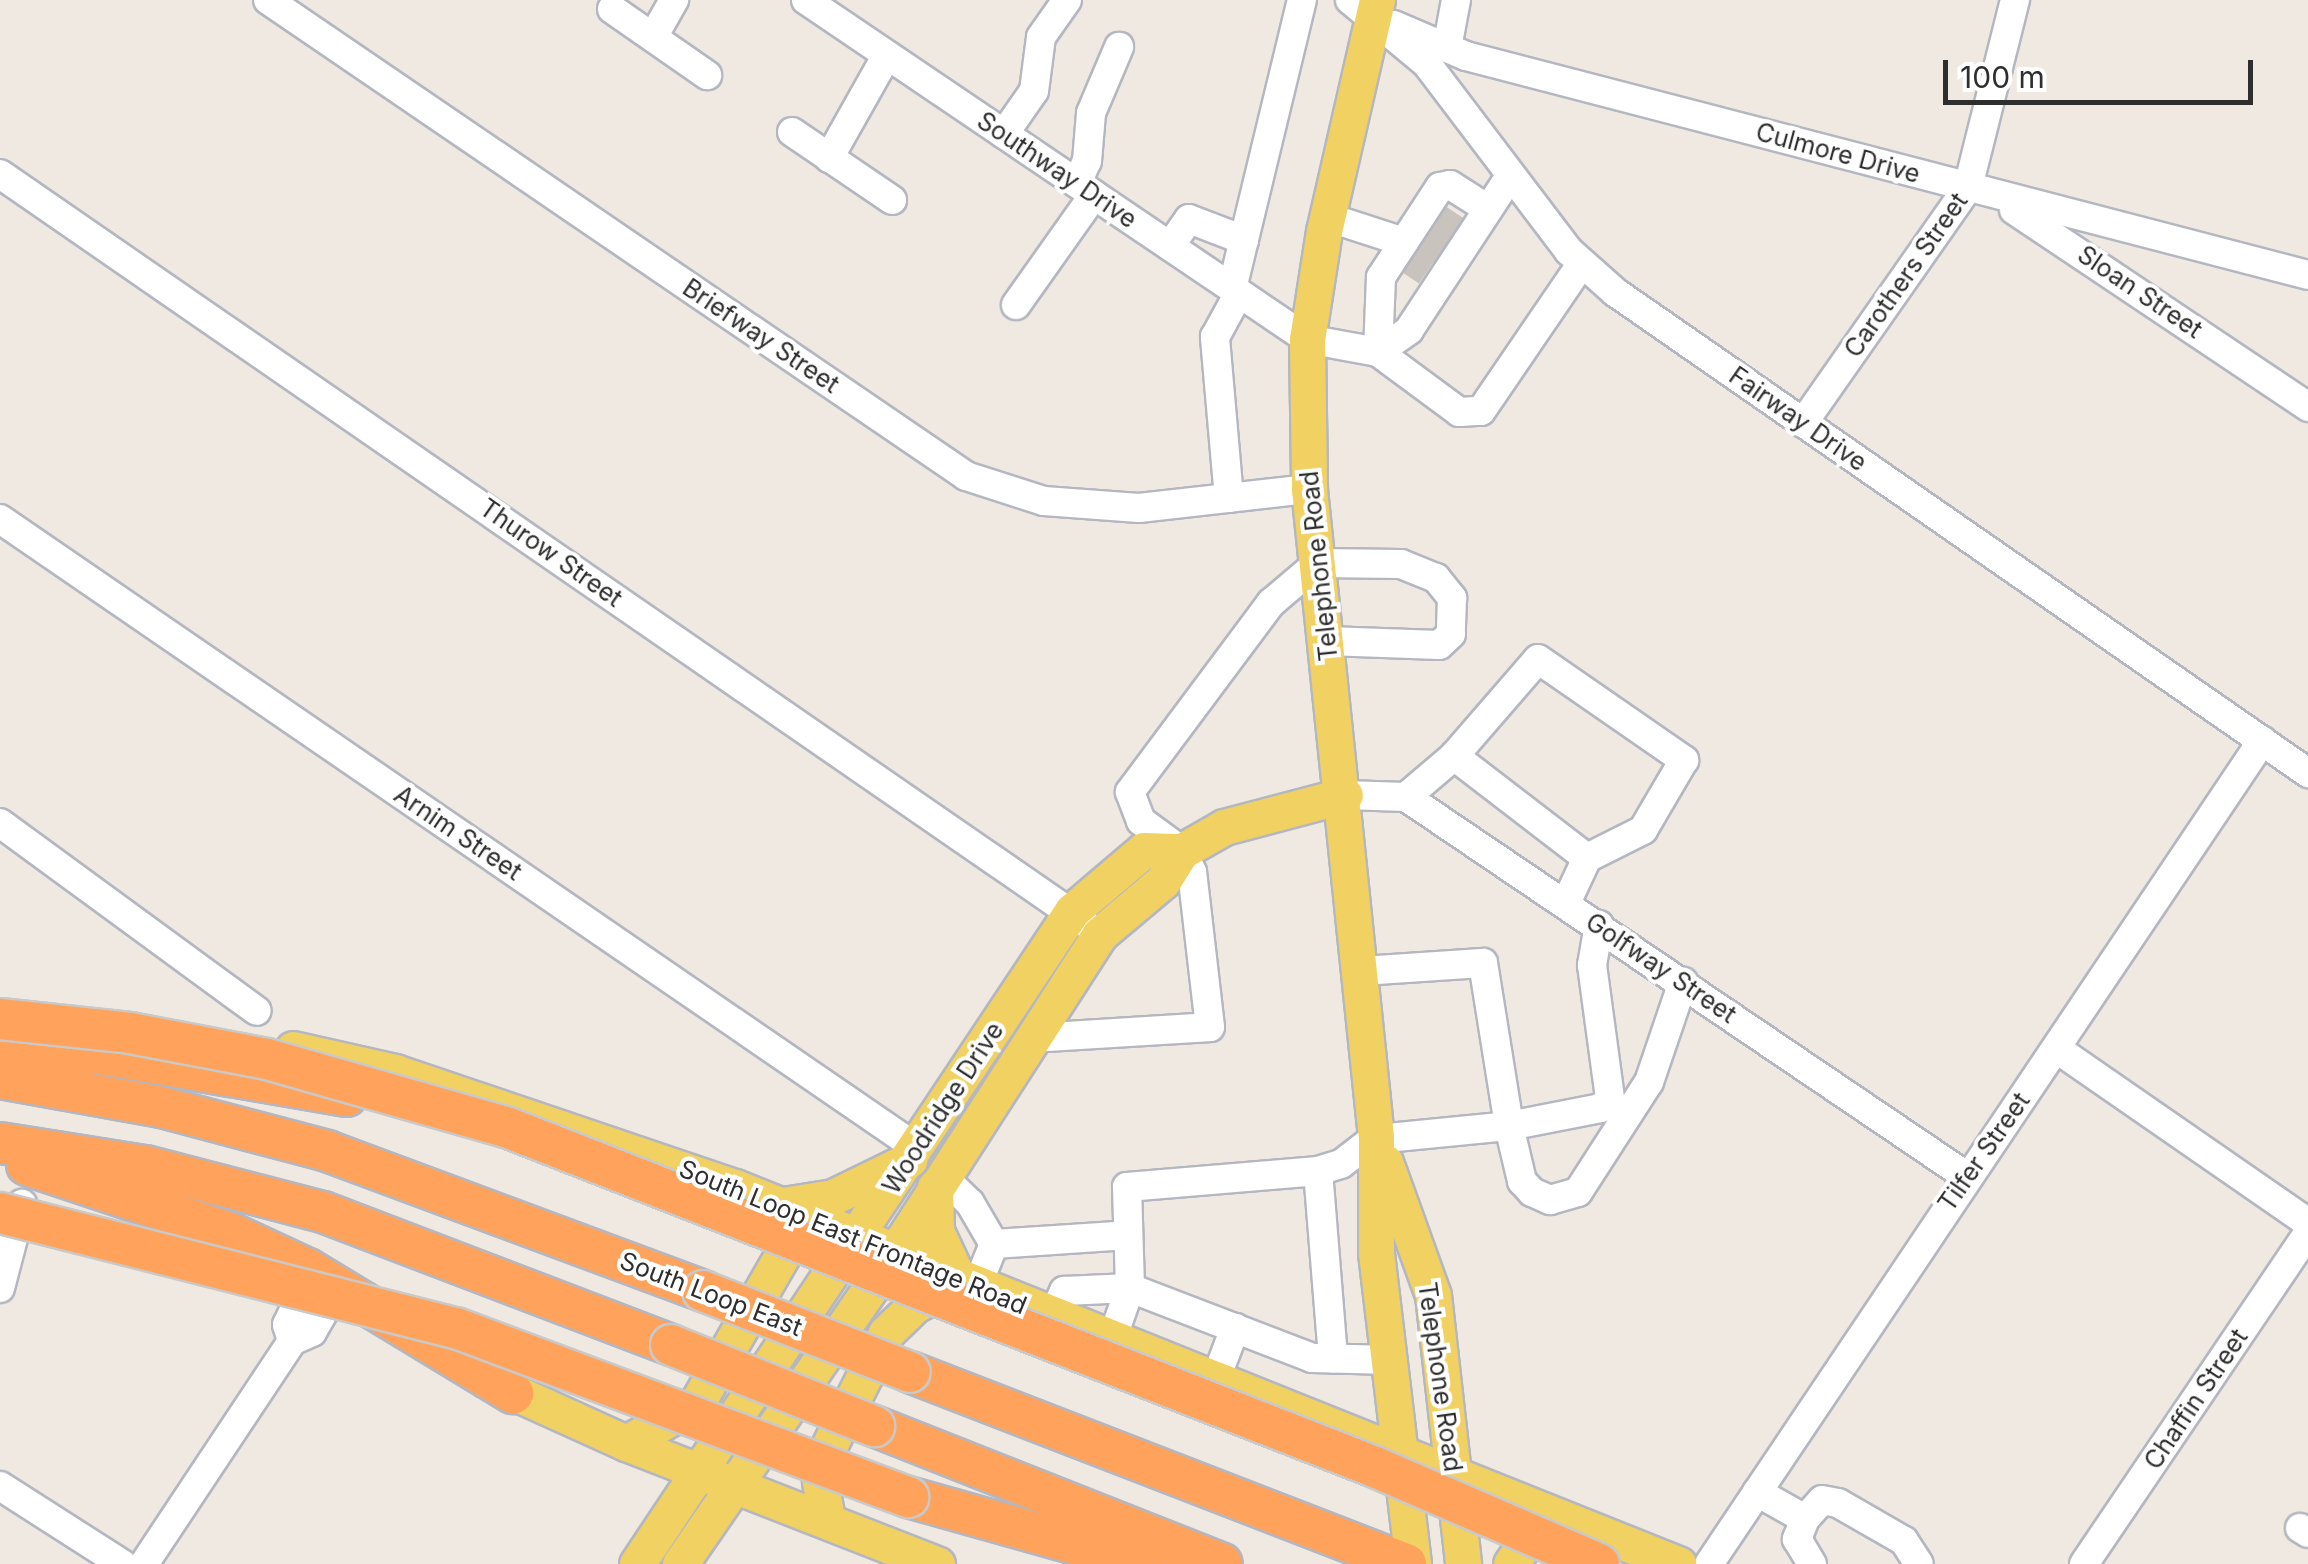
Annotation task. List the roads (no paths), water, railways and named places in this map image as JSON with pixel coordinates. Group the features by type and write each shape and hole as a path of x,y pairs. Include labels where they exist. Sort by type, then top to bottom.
{"highway":[{"path":"0,1019 130,1033 267,1059 506,1127 1375,1466 1599,1564"},
{"path":"0,1044 108,1055 578,1132"},
{"name":"South Loop East","path":"0,1078 161,1107 327,1150 703,1290 1406,1564"},
{"path":"0,1143 146,1166 304,1207 670,1345 1222,1564"},
{"path":"0,1156 230,1234 308,1268 513,1393"},
{"path":"7,1206 456,1328 908,1496 1148,1564"}],"main road":[{"name":"Telephone Road","path":"1366,5 1307,339 1308,489 1345,794 1377,1138 1376,1253 1404,1456 1414,1564"},
{"name":"Woodridge Drive","path":"680,1564 895,1252 1099,936 1163,881 1182,851 1224,827 1345,794"},
{"name":"Woodridge Drive","path":"637,1564 1072,912 1144,850 1182,851"},
{"name":"South Loop East Frontage Road","path":"0,1006 165,1024 315,1053 396,1072 578,1132 783,1206 1678,1564"},
{"name":"Telephone Road","path":"1377,1138 1433,1295 1463,1564"},
{"path":"626,1443 696,1403 787,1246 783,1206 832,1197 913,1154"},
{"path":"827,1518 820,1481 827,1450 886,1334 915,1305 966,1281 936,1231 939,1181"},
{"path":"7,1206 161,1240 316,1297 626,1443 937,1564"},
{"path":"1511,1564 1527,1540 1568,1522"}],"street":[{"name":"Briefway Street","path":"268,0 966,476 1044,501 1140,508 1308,489"},
{"path":"653,37 674,0"},
{"name":"Southway Drive","path":"806,0 840,9 887,55 1307,339"},
{"path":"1004,134 1034,91 1042,37 1068,0"},
{"path":"1228,498 1214,337 1236,291 1244,240 1302,0"},
{"path":"1447,48 1456,0"},
{"name":"Carothers Street","path":"1803,423 1968,187 2015,0"},
{"name":"Culmore Drive","path":"1366,5 1447,48 2308,275"},
{"name":"Fairway Drive","path":"1366,5 1426,64 1582,263 1803,423 2308,773"},
{"path":"612,9 707,75"},
{"path":"1016,305 1086,189 1091,113 1119,47"},
{"path":"829,158 887,55"},
{"path":"792,132 892,200"},
{"name":"Thurow Street","path":"0,174 1072,912 1099,936"},
{"path":"1378,352 1381,277 1488,209 1510,176"},
{"path":"1378,352 1410,330 1444,184 1488,209"},
{"name":"Sloan Street","path":"1968,187 2035,220 2308,406"},
{"path":"1327,217 1430,244"},
{"path":"1170,246 1189,219 1244,240"},
{"path":"1307,339 1378,352 1459,412 1481,411 1582,263"},
{"name":"Arnim Street","path":"0,518 913,1154"},
{"path":"1032,1038 1210,1027 1192,872 1182,851 1141,822 1130,792 1271,603 1318,564 1401,564 1436,578 1452,598 1451,634 1439,646 1327,640"},
{"path":"1406,798 1454,756 1538,659 1684,760 1643,830 1587,858 1566,903"},
{"name":"Tilfer Street","path":"1709,1564 1966,1176 2057,1049 2262,741"},
{"path":"1454,756 1587,858"},
{"name":"Golfway Street","path":"1345,794 1406,798 1966,1176"},
{"path":"0,823 257,1010"},
{"path":"1112,1340 1130,1288 1126,1187 1318,1172 1342,1164 1377,1138 1509,1126 1601,1108 1610,1099 1592,965 1599,925"},
{"path":"1360,971 1483,963 1509,1126 1522,1181 1532,1192 1550,1200 1578,1192 1649,1082 1683,982"},
{"path":"2057,1049 2308,1223"},
{"path":"1318,1172 1332,1358"},
{"path":"939,1181 970,1203 994,1244"},
{"path":"0,1288 7,1206"},
{"name":"Chaffin Street","path":"2084,1564 2308,1233"},
{"path":"966,1281 994,1244 1128,1236"},
{"path":"1052,1316 1064,1292 1130,1288 1312,1358 1390,1360"},
{"path":"144,1564 292,1341 287,1325 316,1297"},
{"path":"1214,1380 1236,1328"},
{"path":"0,1486 122,1564"},
{"path":"1756,1492 1804,1520"},
{"path":"1812,1564 1797,1539 1804,1520 1822,1500 1838,1502 1904,1541 1919,1564"}],"tunnel":[{"path":"1435,216 1456,230"},
{"path":"1421,237 1442,251"},
{"path":"1406,258 1427,272"}]}
